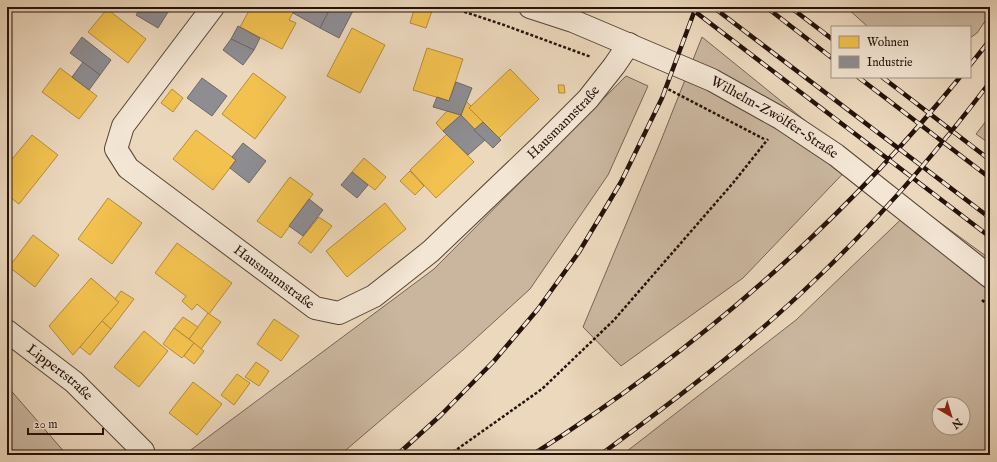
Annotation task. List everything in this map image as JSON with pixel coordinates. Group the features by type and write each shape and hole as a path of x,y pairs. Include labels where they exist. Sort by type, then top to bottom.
{"street":[{"name":"Hausmannstraße","path":"213,7 124,126 116,150 128,168 315,308 339,313 374,296 431,251 583,105 614,66 628,44"},
{"name":"Wilhelm-Zwölfer-Straße","path":"530,7 573,21 712,80 782,119 836,155 990,277"},
{"name":"Lippertstraße","path":"7,331 74,382 143,451"}],"path":[{"path":"450,7 504,25 614,66"},
{"path":"662,87 773,144"},
{"path":"450,455 542,389 614,320 733,183 782,119"},
{"path":"978,297 990,307"}],"shaded area":[{"path":"846,7 990,7 990,14 977,33 971,37 971,26 867,26"},
{"path":"702,37 855,161 743,278 621,366 583,327 660,143"},
{"path":"626,76 648,86 608,175 530,289 463,350 340,455 184,455 434,269"},
{"path":"990,116 990,144 976,134"},
{"path":"916,205 990,259 990,455 622,455 796,320"},
{"path":"7,386 67,455 7,455"}],"building: Wohnen":[{"path":"251,7 296,7 289,20 296,23 282,49 240,27"},
{"path":"415,7 432,11 426,28 410,23"},
{"path":"107,9 146,39 128,63 88,32"},
{"path":"352,28 385,45 360,93 327,76"},
{"path":"427,48 463,59 449,101 413,90"},
{"path":"60,68 97,96 79,119 42,92"},
{"path":"510,69 539,99 499,138 469,108"},
{"path":"253,73 286,97 255,139 222,114"},
{"path":"558,85 564,85 565,93 559,93"},
{"path":"172,89 183,98 173,112 161,103"},
{"path":"466,101 471,106 469,108 483,122 474,130 461,115"},
{"path":"447,111 461,115 443,131 436,123"},
{"path":"196,130 236,160 213,190 173,159"},
{"path":"447,134 474,162 436,198 410,170"},
{"path":"32,135 58,155 19,204 7,195 7,154 12,159"},
{"path":"364,158 386,177 375,190 352,172"},
{"path":"410,171 424,186 415,195 400,181"},
{"path":"290,177 313,194 281,238 257,221"},
{"path":"108,198 142,223 112,264 78,239"},
{"path":"385,203 406,229 347,277 326,251"},
{"path":"319,217 332,226 311,253 298,243"},
{"path":"33,235 59,255 35,287 9,267"},
{"path":"177,243 232,283 209,314 197,304 192,310 182,301 186,296 155,273"},
{"path":"91,278 119,302 73,355 49,326"},
{"path":"121,291 134,299 111,329 102,321 119,302 115,299"},
{"path":"208,313 221,322 201,349 189,339"},
{"path":"183,317 198,327 189,339 174,328"},
{"path":"274,319 299,336 281,361 257,344"},
{"path":"102,321 111,329 90,355 80,347"},
{"path":"174,328 194,343 182,358 163,344"},
{"path":"144,331 168,351 139,387 114,367"},
{"path":"194,343 204,351 194,364 184,356"},
{"path":"256,362 269,371 259,386 245,377"},
{"path":"237,374 250,383 234,405 221,395"},
{"path":"193,382 222,404 197,435 169,413"}],"building: Industrie":[{"path":"141,7 167,7 170,9 158,28 136,15"},
{"path":"296,7 331,7 320,28 293,13"},
{"path":"331,7 355,7 339,38 320,28"},
{"path":"238,26 260,38 254,50 231,39"},
{"path":"82,37 111,60 100,75 70,53"},
{"path":"231,39 254,50 243,65 223,50"},
{"path":"83,62 100,75 89,90 72,77"},
{"path":"202,78 227,96 212,116 187,98"},
{"path":"456,82 472,88 461,115 433,107 437,97 449,101"},
{"path":"461,115 485,140 468,155 443,131"},
{"path":"483,122 501,140 493,148 474,130"},
{"path":"243,143 266,161 249,183 230,168 236,160 232,157"},
{"path":"352,172 368,185 357,198 341,185"},
{"path":"309,199 323,210 303,236 289,226"}],"railway":[{"path":"689,7 990,237"},
{"path":"397,455 441,415 494,361 538,309 579,252 621,182 662,98 696,7"},
{"path":"713,7 990,218"},
{"path":"766,7 831,57"},
{"path":"790,7 831,38"},
{"path":"971,64 990,40"},
{"path":"859,78 990,178"},
{"path":"883,78 990,160"},
{"path":"532,455 650,374 761,284 814,235 864,185 913,132 959,78"},
{"path":"600,455 711,371 791,303 885,209 949,134 990,82"}]}
